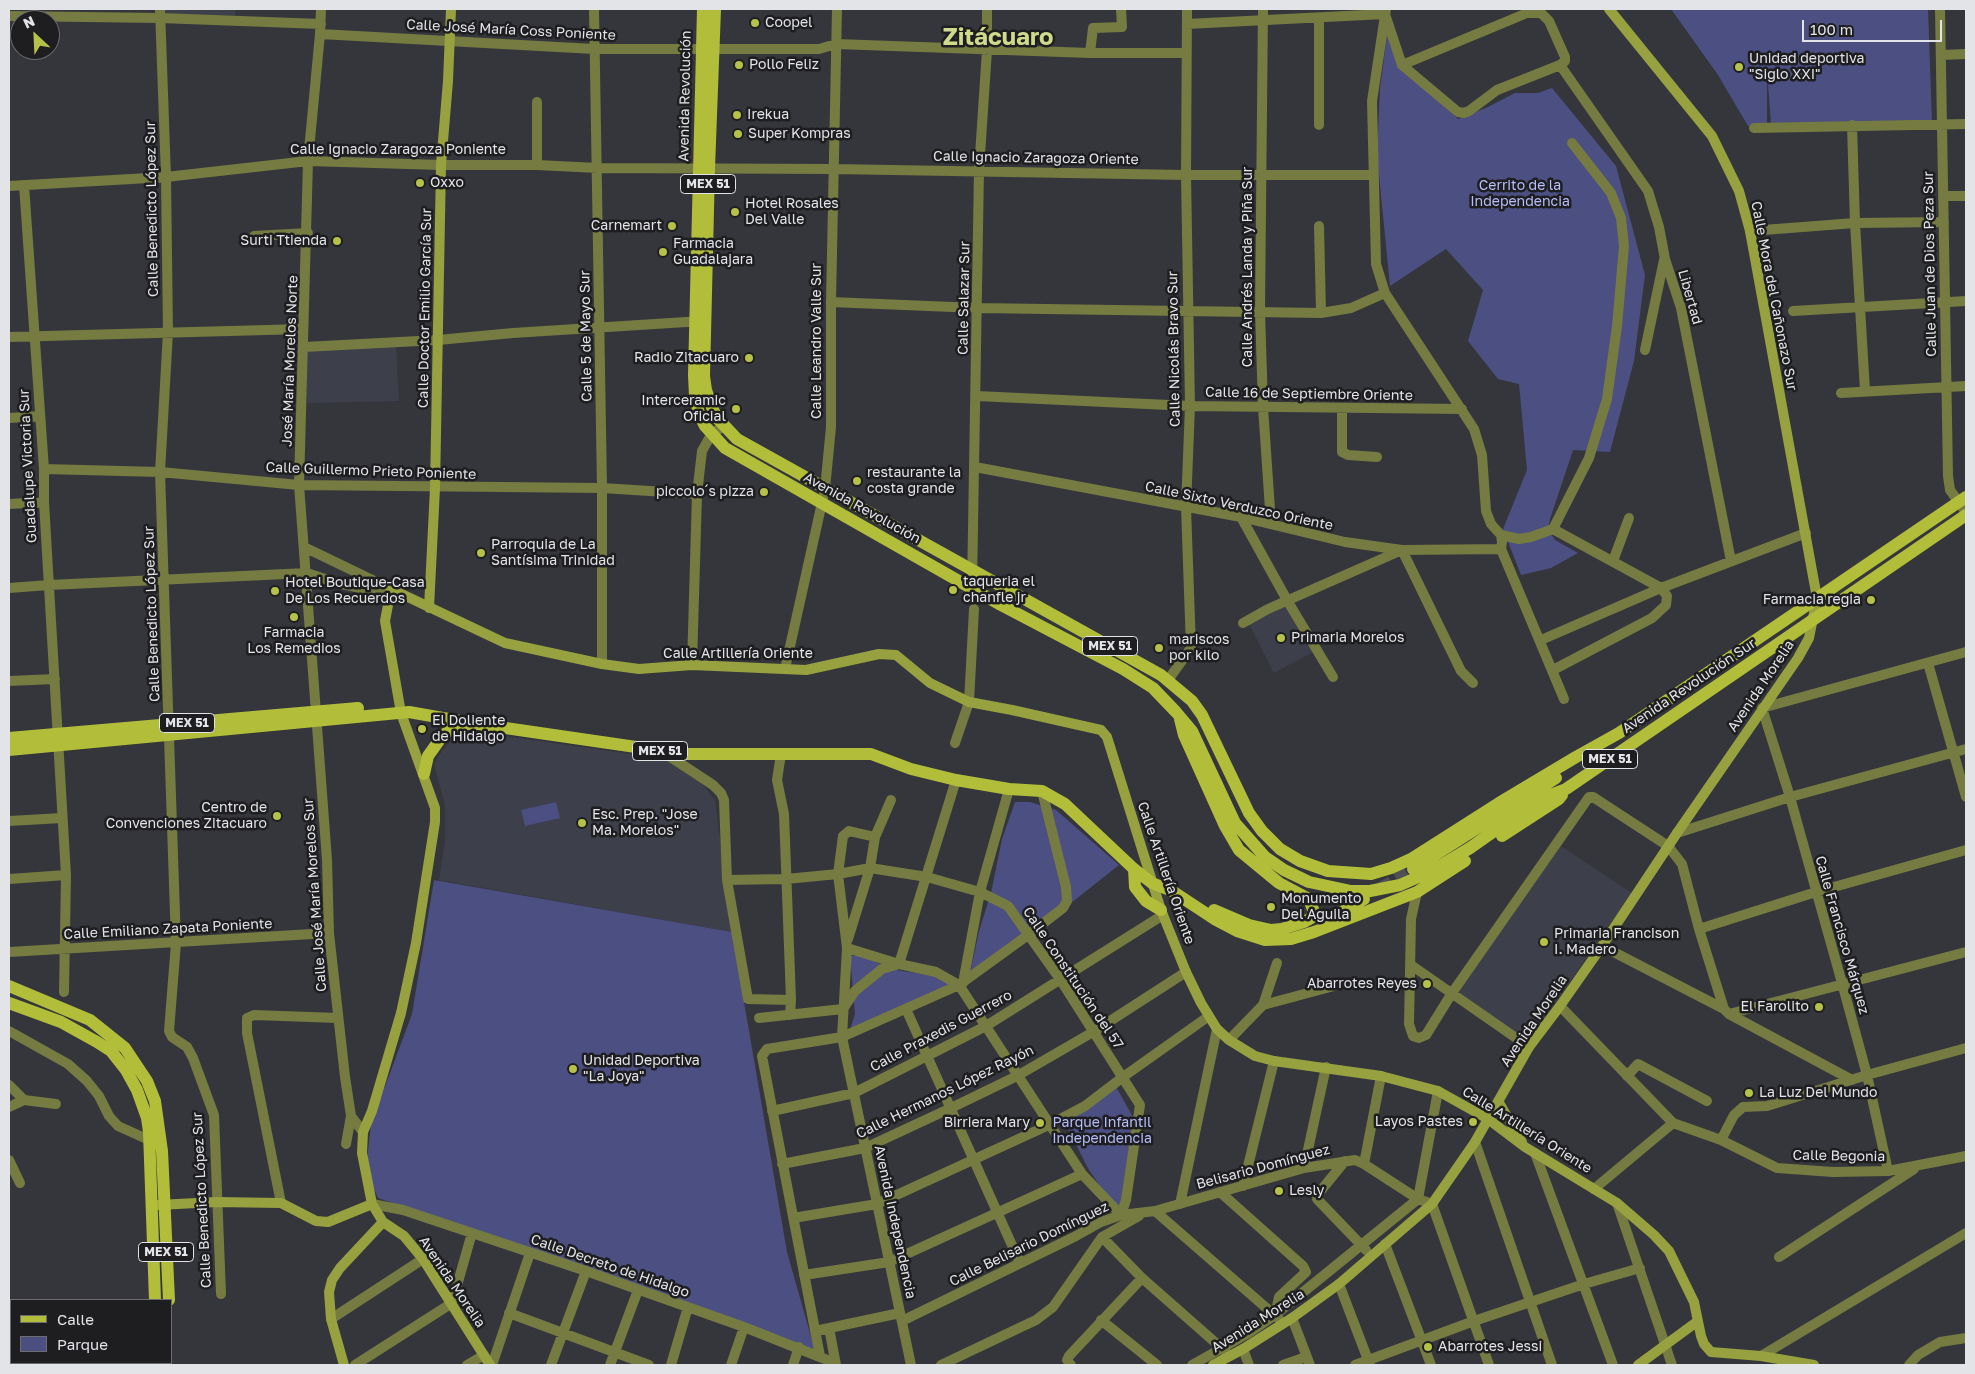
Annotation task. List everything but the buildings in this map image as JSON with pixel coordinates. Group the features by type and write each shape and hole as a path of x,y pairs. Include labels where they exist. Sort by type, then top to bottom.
{"main road":[{"name":"Avenida Revolución","path":"702,9 702,321 704,376 712,410 723,426 737,439 973,569 1168,680 1192,701 1202,715 1248,814 1262,832 1280,849 1300,861 1328,870"},
{"name":"Avenida Revolución","path":"703,168 714,48 715,9"},
{"name":"Avenida Revolución","path":"702,321 694,375 695,396 699,414 711,435 725,448 1001,605 1123,668 1152,688 1192,731 1235,823 1265,857 1284,870 1309,882"},
{"name":"Avenida Revolución Sur","path":"1328,870 1370,874 1391,868 1411,859 1506,798 1576,756 1619,734 1962,500"},
{"name":"Avenida Revolución Sur","path":"1309,882 1350,891 1370,891 1400,885 1432,871 1470,848 1537,802 1566,789 1966,514"},
{"name":"MEX 51","path":"9,738 57,739 403,710 471,723 688,754 870,754 911,769 956,780 1010,789 1042,791 1065,804 1134,870 1152,883 1172,891 1216,920 1265,940 1290,939 1314,932 1417,892"},
{"path":"1172,891 1262,929 1282,929 1304,922 1312,918 1314,912 1309,899 1279,883 1239,850 1225,826 1184,735 1180,717"},
{"path":"424,774 428,756 443,735 457,726 471,723"},
{"name":"MEX 51","path":"1413,869 1601,750 1619,734"},
{"name":"MEX 51","path":"9,750 57,739"},
{"path":"1417,892 1559,799 1566,789"},
{"path":"1134,870 1135,887 1146,901 1162,913"},
{"path":"1230,917 1232,922 1242,927 1265,934 1283,935 1303,931 1333,917 1364,899"},
{"name":"MEX 51","path":"9,986 90,1020 125,1048 147,1081 155,1101 162,1150 157,1205 155,1299"},
{"name":"MEX 51","path":"9,1003 61,1022 110,1051 126,1070 137,1090 147,1118 169,1299"}],"street":[{"path":"320,29 321,9"},
{"name":"Calle Doctor Emilio García Sur","path":"429,608 435,488 442,165 451,9"},
{"name":"Calle 5 de Mayo Sur","path":"594,9 602,488 602,664"},
{"name":"Calle Leandro Valle Sur","path":"785,670 825,489 831,427 831,302 837,9"},
{"name":"Calle Salazar Sur","path":"972,588 977,396 979,170 987,50 987,9"},
{"path":"1090,53 1093,28 1122,27 1121,9"},
{"name":"Calle Nicolás Bravo Sur","path":"1168,680 1191,648 1186,507 1190,406 1186,175 1187,9"},
{"name":"Calle Andrés Landa y Piña Sur","path":"1262,9 1260,311 1263,407 1271,524"},
{"name":"Calle Mora del Cañonazo Sur","path":"1609,9 1712,136 1739,191 1750,231 1817,598"},
{"name":"Calle Juan de Dios Peza Sur","path":"1940,9 1948,476 1950,490 1962,500 1966,514"},
{"path":"1187,24 1319,18 1385,11"},
{"path":"1385,11 1402,65 1458,112 1470,111 1497,90 1563,61"},
{"path":"1385,11 1372,101 1376,264 1385,293 1474,429 1482,454 1486,511 1491,524 1501,536 1501,549 1541,640 1564,699"},
{"name":"Calle José María Coss Poniente","path":"9,16 160,13 450,41 594,49 714,48 819,50 836,44 1090,53 1186,54"},
{"name":"Calle Benedicto López Sur","path":"160,13 166,177 168,332 160,472 176,943 169,1031 172,1037 187,1047 194,1058 214,1115 221,1294"},
{"name":"Libertad","path":"1402,65 1527,13 1541,13 1549,21 1563,61 1648,192 1659,227 1665,259 1681,308 1731,561"},
{"path":"1319,18 1319,125"},
{"name":"José María Morelos Norte","path":"317,716 299,485 303,329 308,233 308,160 320,29"},
{"path":"1941,54 1966,54"},
{"path":"537,102 537,165"},
{"path":"1754,128 1966,124"},
{"path":"1852,125 1855,223 1865,391"},
{"path":"1501,536 1519,539 1554,529 1589,458 1608,399 1624,246 1621,218 1611,193 1572,143"},
{"name":"Calle Ignacio Zaragoza Poniente","path":"9,186 166,177 308,160 442,165 703,168"},
{"name":"Calle Ignacio Zaragoza Oriente","path":"703,168 979,170 1186,175 1373,175"},
{"name":"Guadalupe Victoria Sur","path":"24,185 44,469 44,502 66,875 64,992"},
{"path":"1944,196 1966,196"},
{"path":"1750,231 1855,223 1944,222"},
{"path":"1319,226 1321,313"},
{"path":"254,236 308,233"},
{"path":"1645,350 1665,259"},
{"path":"831,302 977,308 1321,313 1351,308 1385,293"},
{"path":"1794,311 1966,300"},
{"path":"304,347 438,340 513,333 702,321"},
{"path":"9,337 303,329"},
{"path":"1841,393 1966,386"},
{"name":"Calle 16 de Septiembre Oriente","path":"977,396 1190,406 1462,409"},
{"path":"1342,409 1342,452 1348,456 1376,457"},
{"path":"9,418 40,416"},
{"path":"692,665 697,494 702,451 711,435 723,426"},
{"name":"Calle Sixto Verduzco Oriente","path":"975,467 1241,517 1345,542 1402,550 1501,549"},
{"name":"Calle Guillermo Prieto Poniente","path":"44,469 160,472 299,485 435,488 602,488 697,494"},
{"path":"9,504 44,502"},
{"path":"1241,517 1333,677"},
{"path":"1614,561 1629,518"},
{"path":"1553,670 1652,618 1666,605 1667,596 1661,588 1554,529"},
{"path":"1541,640 1661,588 1806,533"},
{"path":"304,547 392,592 385,621 403,710 435,808 435,822 422,906 401,1013 364,1132 362,1154 372,1204 383,1222 340,1268 332,1280 329,1292 331,1319 344,1365"},
{"path":"1243,623 1287,600 1402,550 1461,671 1473,683"},
{"name":"Calle Artillería Oriente","path":"9,588 306,574 337,583 392,592 505,643 602,664 639,669 692,665 785,670 814,669 879,654 896,655 930,683 969,702 1101,730 1105,733 1162,913 1186,972 1217,1029 1229,1040 1255,1056 1274,1061 1381,1076 1438,1091 1488,1119 1525,1147 1617,1204 1654,1235 1669,1251 1694,1302 1701,1336 1704,1344 1711,1352 1761,1356 1814,1365"},
{"name":"Avenida Morelia","path":"1213,1365 1288,1321 1340,1284 1372,1254 1432,1204 1475,1142 1528,1047 1560,1006 1602,946 1668,846 1798,658 1809,638 1817,598"},
{"path":"955,743 969,702 974,609"},
{"path":"1762,708 1966,652"},
{"path":"1928,663 1966,797"},
{"path":"9,681 55,679"},
{"name":"Calle Francisco Márquez","path":"1762,708 1790,797 1842,983 1867,1075 1888,1171"},
{"name":"Calle José María Morelos Sur","path":"317,716 327,860 329,933 351,1116"},
{"path":"1677,833 1790,797 1966,749"},
{"path":"662,751 714,786 721,793 725,806 727,880 748,999 791,1000"},
{"path":"781,754 777,780 784,814 790,1015"},
{"path":"899,964 956,780"},
{"path":"961,984 980,892 1010,789"},
{"path":"820,1356 762,1056 767,1049 842,1037 961,984 1028,936 1063,908 1067,901 1066,887 1042,791"},
{"path":"1417,892 1411,919 1409,1024 1413,1036 1419,1038 1426,1035 1452,993 1590,797 1593,797 1668,846 1682,864 1699,929 1727,1011"},
{"path":"847,946 870,868 874,836 891,800"},
{"path":"9,821 62,818"},
{"path":"847,946 838,874 843,836 849,831 874,836"},
{"path":"1699,929 1816,892 1966,850"},
{"name":"Calle Constitución del 57","path":"727,880 786,879 838,874 870,868 927,877 980,892 1008,906 1060,979 1140,1105"},
{"path":"9,880 66,875"},
{"name":"Calle Praxedis Guerrero","path":"772,1111 854,1093 927,1056 986,1026 1162,913"},
{"name":"Calle Emiliano Zapata Poniente","path":"9,952 329,933"},
{"path":"847,946 899,964 936,972 961,984 1017,1076 1051,1124 1082,1174 1121,1215"},
{"name":"Avenida Independencia","path":"847,946 842,1037 911,1365"},
{"path":"1602,946 1727,1011 1852,1080"},
{"path":"1727,1011 1966,952"},
{"path":"1229,1040 1263,1005 1277,963"},
{"path":"759,1018 843,1009 855,991 882,969 899,964"},
{"path":"1411,965 1528,1047"},
{"name":"Calle Hermanos López Rayón","path":"782,1164 865,1148 951,1108 1017,1076 1093,1032 1186,972"},
{"path":"1263,1005 1334,986"},
{"name":"Calle Begonia","path":"1560,1006 1673,1123 1721,1140 1777,1168 1833,1172 1888,1171 1917,1167 1966,1156"},
{"path":"906,1009 1020,1263"},
{"path":"281,1203 247,1032 246,1018 254,1015 338,1018"},
{"path":"793,1218 877,1204 1051,1124 1085,1106 1123,1076 1209,1016"},
{"path":"1180,1204 1217,1029"},
{"path":"9,1031 68,1064 88,1081 99,1096 109,1116 118,1126 149,1140"},
{"path":"1721,1140 1734,1115 1743,1107 1767,1106 1867,1075 1966,1048"},
{"path":"1243,1186 1274,1061"},
{"path":"1627,1076 1638,1064 1707,1101"},
{"path":"1304,1168 1326,1067"},
{"path":"1364,1164 1381,1076"},
{"path":"9,1085 24,1100"},
{"path":"1192,1365 1247,1334 1275,1315 1418,1199 1438,1091"},
{"path":"9,1107 24,1100 56,1104"},
{"path":"1498,1101 1525,1147"},
{"name":"Calle Belisario Domínguez","path":"815,1331 901,1317 1020,1263 1101,1222 1121,1215 1127,1190 1140,1105"},
{"path":"351,1116 364,1132"},
{"path":"346,1144 351,1116"},
{"path":"1594,1189 1673,1123"},
{"path":"1475,1142 1552,1365"},
{"path":"1535,1153 1613,1365"},
{"path":"9,1160 20,1183"},
{"name":"Belisario Domínguez","path":"1121,1215 1155,1211 1304,1168 1354,1160 1364,1164 1418,1199 1432,1204"},
{"path":"1345,1161 1318,1194 1317,1199 1372,1254"},
{"path":"1779,1257 1917,1167"},
{"path":"804,1275 889,1262 1082,1174"},
{"path":"1220,1192 1303,1266 1306,1272 1279,1297 1275,1315"},
{"path":"157,1205 216,1202 281,1203 316,1221 328,1222 372,1204"},
{"name":"Calle Decreto de Hidalgo","path":"372,1204 403,1210 586,1271 799,1347 836,1364"},
{"path":"1432,1204 1489,1365"},
{"path":"1617,1204 1672,1365"},
{"path":"1155,1211 1275,1315 1288,1321 1308,1361 1283,1365"},
{"path":"941,1365 1036,1320 1052,1307 1102,1237 1142,1214"},
{"name":"Avenida Morelia","path":"383,1222 404,1236 423,1259 491,1365"},
{"path":"1761,1356 1966,1232"},
{"path":"355,1365 452,1304 472,1233"},
{"path":"1102,1237 1142,1278 1230,1356"},
{"path":"1385,1244 1430,1365"},
{"path":"491,1365 530,1253"},
{"path":"331,1319 423,1259"},
{"path":"1355,1365 1369,1363 1474,1321 1584,1284 1640,1268"},
{"path":"551,1365 586,1271"},
{"path":"1069,1363 1102,1320 1142,1278"},
{"path":"1340,1284 1369,1363"},
{"path":"610,1365 638,1290"},
{"path":"671,1365 688,1307"},
{"path":"509,1313 649,1365"},
{"path":"1102,1320 1157,1365"},
{"path":"1638,1365 1698,1321"},
{"path":"731,1365 744,1327"},
{"path":"829,1328 836,1364"},
{"path":"1909,1365 1918,1355 1940,1342 1966,1338"},
{"path":"793,1365 799,1347"},
{"path":"1243,1349 1249,1365"},
{"path":"468,1365 484,1355"}],"shaded area":[{"path":"163,9 235,9 235,16 163,14"},
{"path":"396,345 399,401 307,403 307,350"},
{"name":"Primaria Morelos","path":"1287,605 1315,651 1274,673 1249,624"},
{"name":"Esc. Prep. \"Jose Ma. Morelos\"","path":"482,733 666,759 702,784 715,800 732,932 439,880 445,841 445,806 434,764 444,748 459,734"},
{"name":"Primaria Francison I. Madero","path":"1559,845 1632,893 1528,1042 1456,991"}],"green space":[{"path":"1671,9 1928,9 1932,122 1771,124 1767,70 1767,125 1748,126 1718,75"},
{"name":"Cerrito de la Independencia","path":"1387,36 1399,67 1402,65 1458,119 1488,107 1515,93 1538,93 1552,88 1616,166 1645,275 1634,361 1610,452 1573,450 1548,530 1555,540 1578,553 1551,568 1521,575 1503,529 1527,470 1519,384 1498,379 1468,341 1483,290 1446,249 1390,286 1377,155 1380,88"},
{"path":"556,802 560,818 525,826 521,810"},
{"path":"1015,802 1030,802 1056,810 1119,865 1061,911 970,974 979,931 991,893 1002,839"},
{"name":"Unidad Deportiva \"La Joya\"","path":"434,880 732,932 787,1252 815,1351 378,1198 366,1170 371,1124 412,1014"},
{"path":"861,955 902,971 938,976 955,985 849,1033 855,1014 850,956"},
{"name":"Parque Infantil Independencia","path":"1115,1085 1134,1119 1120,1211 1113,1205 1089,1170 1064,1121"}],"tunnel":[{"path":"1381,888 1413,869"}],"place":[{"name":"Coopel","path":"755,23"},
{"name":"Pollo Feliz","path":"739,65"},
{"name":"Unidad deportiva \"Siglo XXI\"","path":"1739,67"},
{"name":"Irekua","path":"737,115"},
{"name":"Super Kompras","path":"738,134"},
{"name":"Oxxo","path":"420,183"},
{"name":"Hotel Rosales Del Valle","path":"735,212"},
{"name":"Carnemart","path":"672,226"},
{"name":"Surti Ttienda","path":"337,241"},
{"name":"Farmacia Guadalajara","path":"663,252"},
{"name":"Radio Zitacuaro","path":"749,358"},
{"name":"Interceramic Oficial","path":"736,409"},
{"name":"restaurante la costa grande","path":"857,481"},
{"name":"piccolo´s pizza","path":"764,492"},
{"name":"Parroquia de La Santísima Trinidad","path":"481,553"},
{"name":"taqueria el chanfle jr","path":"953,590"},
{"name":"Hotel Boutique-Casa De Los Recuerdos","path":"275,591"},
{"name":"Farmacia regia","path":"1871,600"},
{"name":"Farmacia Los Remedios","path":"294,617"},
{"name":"Primaria Morelos","path":"1281,638"},
{"name":"mariscos por kilo","path":"1159,648"},
{"name":"El Doliente de Hidalgo","path":"422,729"},
{"name":"Centro de Convenciones Zitacuaro","path":"277,816"},
{"name":"Esc. Prep. \"Jose Ma. Morelos\"","path":"582,823"},
{"name":"Monumento Del Aguila","path":"1271,907"},
{"name":"Primaria Francison I. Madero","path":"1544,942"},
{"name":"Abarrotes Reyes","path":"1427,984"},
{"name":"El Farolito","path":"1819,1007"},
{"name":"Unidad Deportiva \"La Joya\"","path":"573,1069"},
{"name":"La Luz Del Mundo","path":"1749,1093"},
{"name":"Layos Pastes","path":"1473,1122"},
{"name":"Birriera Mary","path":"1040,1123"},
{"name":"Lesly","path":"1279,1191"},
{"name":"Abarrotes Jessi","path":"1428,1347"}],"district":[{"name":"Zitácuaro","path":"998,37"}]}
